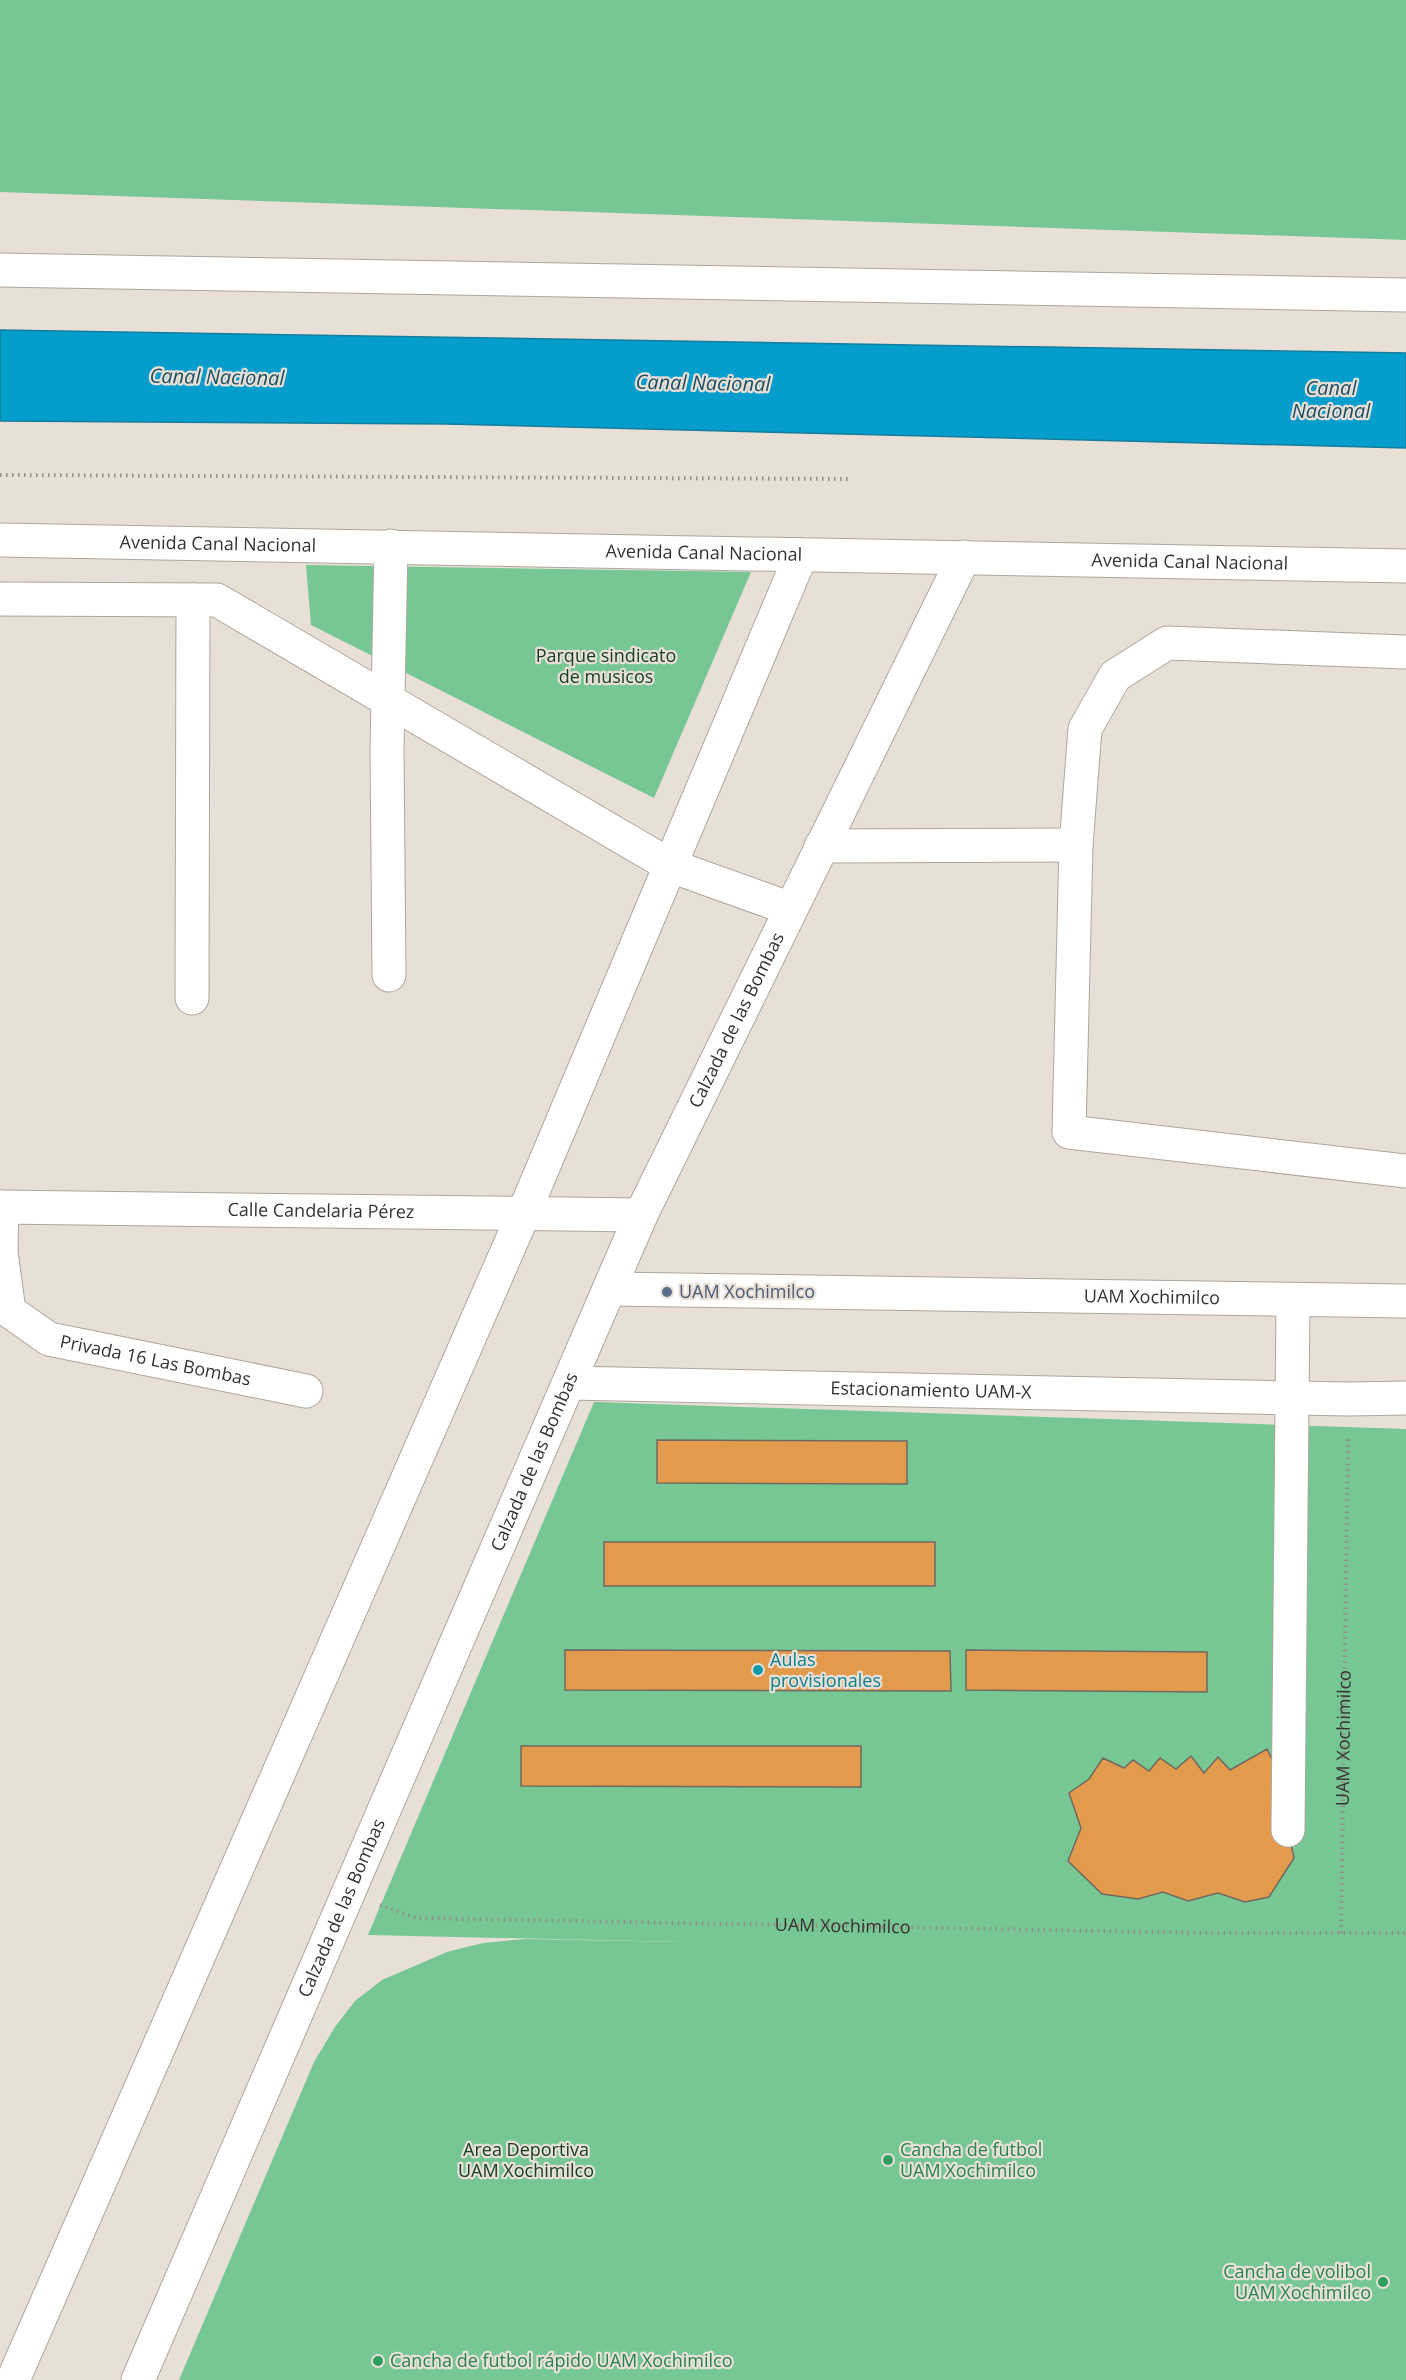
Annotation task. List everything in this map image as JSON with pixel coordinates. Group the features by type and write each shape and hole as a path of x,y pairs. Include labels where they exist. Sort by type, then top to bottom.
{"main road":[{"path":"0,270 1406,295"},
{"name":"Avenida Canal Nacional","path":"0,540 1406,566"},
{"path":"389,975 388,700 391,546"},
{"path":"13,2380 524,1215 801,555"},
{"name":"Calzada de las Bombas","path":"138,2380 641,1215 964,557"},
{"path":"0,599 217,600 671,866 790,909"},
{"path":"192,998 193,600"},
{"path":"1406,652 1167,644 1115,676 1085,729 1076,845 1069,1132 1406,1171"},
{"path":"821,846 1076,845"},
{"name":"Calle Candelaria Pérez","path":"1,1207 641,1215"},
{"name":"Privada 16 Las Bombas","path":"1,1207 1,1252 9,1311 49,1339 306,1391"},
{"name":"UAM Xochimilco","path":"609,1289 1406,1301"},
{"path":"1288,1830 1293,1300"},
{"name":"Estacionamiento UAM-X","path":"568,1383 1348,1399 1406,1398"}],"path":[{"path":"0,475 851,479"},
{"name":"UAM Xochimilco","path":"1341,1933 1348,1399"},
{"name":"UAM Xochimilco","path":"350,1890 383,1906 416,1918 1192,1933 1406,1933"}],"green space":[{"path":"0,0 1406,0 1406,240 0,192"},
{"name":"Parque sindicato de musicos","path":"306,565 751,572 654,798 311,625"},
{"name":"Area Deportiva UAM Xochimilco","path":"594,1402 1406,1429 1406,2380 179,2380 314,2062 335,2027 355,2001 382,1980 447,1952 483,1943 525,1939 683,1942 368,1935"}],"water":[{"name":"Canal Nacional","path":"0,330 1406,353 1406,448 446,424 0,421"}],"building":[{"path":"657,1440 907,1441 907,1484 657,1483"},
{"path":"604,1542 935,1542 935,1586 604,1586"},
{"name":"Aulas provisionales","path":"565,1650 950,1651 951,1691 565,1690"},
{"path":"966,1650 1207,1652 1207,1692 966,1690"},
{"path":"521,1746 861,1746 861,1787 521,1786"},
{"path":"1267,1749 1289,1792 1288,1830 1294,1858 1269,1897 1245,1902 1218,1893 1188,1901 1163,1892 1138,1899 1102,1894 1068,1861 1081,1828 1069,1793 1089,1779 1103,1758 1124,1768 1133,1760 1149,1771 1160,1758 1176,1769 1191,1756 1204,1773 1218,1757 1230,1770"}],"place":[{"name":"UAM Xochimilco","path":"667,1292"},
{"name":"Aulas provisionales","path":"758,1670"},
{"name":"Cancha de futbol UAM Xochimilco","path":"888,2160"},
{"name":"Cancha de volibol UAM Xochimilco","path":"1383,2282"},
{"name":"Cancha de futbol rápido UAM Xochimilco","path":"378,2361"}]}
